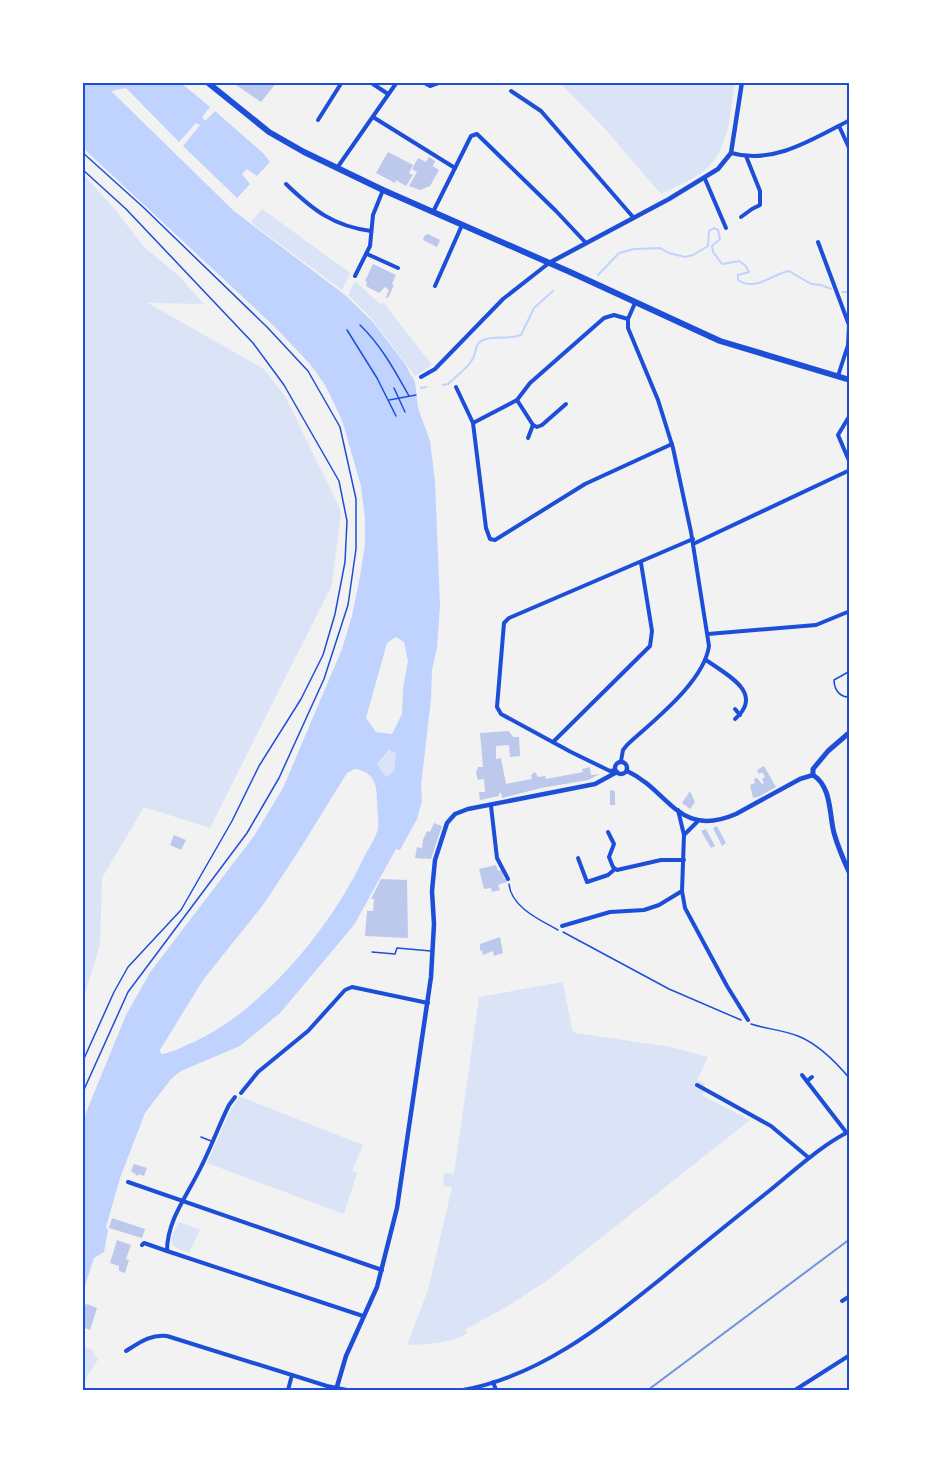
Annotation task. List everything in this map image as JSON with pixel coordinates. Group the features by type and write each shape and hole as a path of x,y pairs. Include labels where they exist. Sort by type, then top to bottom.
{"main road":[{"path":"207,82 269,132 383,190 720,341 849,381"},
{"path":"849,732 813,769 813,775 821,782 827,795 834,831 849,874"}],"street":[{"path":"318,120 342,82"},
{"path":"370,82 388,94"},
{"path":"338,168 397,82"},
{"path":"423,82 430,86 441,82"},
{"path":"421,377 435,369 503,299 549,263 705,178 723,164 731,153 742,82"},
{"path":"512,90 541,111 633,217"},
{"path":"373,117 455,168"},
{"path":"731,153 746,156 770,155 785,151 849,120"},
{"path":"839,126 849,150"},
{"path":"433,212 474,134 479,135 586,243"},
{"path":"741,217 760,205 760,192 746,156"},
{"path":"705,178 726,228"},
{"path":"286,184 308,206 329,219 353,228 371,231"},
{"path":"355,276 370,246 373,215 383,190"},
{"path":"435,286 462,225"},
{"path":"818,242 849,325 846,351 837,377"},
{"path":"367,254 398,268"},
{"path":"621,761 623,750 627,745 692,681 706,660 709,646 693,542 672,444 651,379 628,328 628,318 635,303"},
{"path":"474,423 517,400 530,383 604,318 614,315 628,318"},
{"path":"456,387 474,423 486,528 490,539 495,540 585,484 672,444"},
{"path":"517,400 533,425 537,427 566,404"},
{"path":"849,415 837,435 849,463"},
{"path":"528,438 533,425"},
{"path":"627,771 622,774 606,769 510,720 498,710 506,621 693,542 849,470"},
{"path":"553,742 650,646 652,631 641,563"},
{"path":"708,634 816,625 849,610"},
{"path":"706,660 738,683 744,691 747,698 746,704 735,719"},
{"path":"735,708 740,715"},
{"path":"616,771 616,763 621,761"},
{"path":"621,761 627,765 627,771"},
{"path":"336,1389 346,1356 377,1287 396,1208 428,1003 434,924 432,891 435,860 451,818 468,809 595,784 616,771"},
{"path":"627,771 697,822 724,819 800,779 813,775"},
{"path":"491,806 497,858 508,879"},
{"path":"678,810 684,835 682,891 688,914 727,987 748,1020"},
{"path":"684,835 697,822"},
{"path":"609,832 614,844 609,857 615,869"},
{"path":"578,858 587,882 608,875 615,869 623,870 661,860 684,860"},
{"path":"562,926 610,912 644,910 659,905 682,891"},
{"path":"241,1093 258,1072 308,1030 345,990 352,987 428,1003"},
{"path":"463,1390 493,1382 541,1364 592,1332 809,1158 848,1132 802,1075"},
{"path":"807,1081 812,1077"},
{"path":"697,1085 771,1126 809,1158"},
{"path":"167,1251 168,1232 202,1166 229,1105 235,1097"},
{"path":"128,1182 183,1199 382,1270"},
{"path":"142,1245 144,1243 363,1316"},
{"path":"842,1301 849,1296"},
{"path":"126,1351 158,1335 336,1389 347,1390"},
{"path":"795,1390 849,1355"},
{"path":"288,1390 292,1375"},
{"path":"493,1382 496,1390"}],"lane":[{"path":"849,671 834,680 834,686 840,695 846,697 849,695"},
{"path":"372,952 395,954 396,948 432,951"},
{"path":"201,1137 212,1141"}],"path":[{"path":"82,152 143,207 267,327 308,371 340,427 356,499 356,549 348,605 324,679 279,778 247,833 128,992 82,1094"},
{"path":"82,169 126,209 253,343 284,385 339,482 347,521 345,562 335,614 323,655 301,699 259,766 232,821 181,910 128,967 114,992 82,1063"},
{"path":"360,325 373,337 409,396"},
{"path":"347,330 377,378 396,416"},
{"path":"394,388 405,412"},
{"path":"388,400 416,395"},
{"path":"508,879 512,896 519,905 546,923 669,989 765,1029 797,1035 834,1061 849,1078"}],"shaded area":[{"path":"560,83 735,83 728,129 714,160 696,176 661,194 606,130"},
{"path":"83,174 114,208 144,247 179,276 204,304 148,303 264,369 285,396 341,511 332,585 210,828 144,807 102,878 100,945 83,999"},
{"path":"262,209 349,272 342,290 254,225 251,221"},
{"path":"355,281 380,304 383,302 432,365 415,376 373,320 348,295"},
{"path":"390,750 396,753 394,772 386,777 377,764"},
{"path":"563,982 572,1029 576,1033 671,1047 708,1057 697,1080 705,1084 703,1096 750,1120 549,1279 508,1306 466,1329 467,1334 445,1342 407,1345 428,1290 452,1187 443,1186 444,1173 454,1174 479,997"},
{"path":"239,1096 363,1145 352,1171 357,1173 344,1214 207,1163"},
{"path":"179,1222 200,1230 189,1253 177,1248 172,1242"},
{"path":"83,1348 92,1349 95,1356 99,1358 83,1383"}],"water":[{"path":"120,82 181,83 210,107 202,117 205,121 215,111 263,153 270,162 257,176 247,169 242,174 250,184 237,198 183,146 200,125 196,123 179,142 126,88 111,91 234,211 345,295 373,322 405,364 415,382 418,408 430,441 435,481 440,605 421,785 422,801 417,819 400,850 396,849 354,925 280,1013 240,1046 181,1071 171,1079 145,1113 120,1178 106,1227 108,1230 104,1252 94,1258 83,1292 83,1120 126,1015 151,971 254,836 283,788 342,649 352,616 365,544 361,486 342,420 325,385 310,364 275,327 83,148 83,83 105,85","holes":["396,637 404,642 408,661 403,688 402,714 392,734 376,732 366,718 387,643","389,750 396,753 394,771 386,777 377,764","354,769 360,770 373,779 377,794 378,828 348,887 331,914 289,968 240,1014 214,1032 161,1054 160,1050 203,980 263,905 347,773"]}],"building":[{"path":"238,82 277,82 261,102 236,85"},
{"path":"388,152 413,165 409,173 413,175 406,186 376,173"},
{"path":"429,157 435,161 433,166 439,170 430,186 420,190 409,186 417,172 412,169 418,158 426,162"},
{"path":"428,234 440,240 437,247 423,240"},
{"path":"373,264 396,275 388,298 386,297 389,290 385,287 379,293 366,286 365,281"},
{"path":"509,731 513,737 519,737 520,756 510,757 509,745 496,746 496,759 501,758 506,784 532,779 531,775 535,772 538,777 545,776 546,779 583,772 582,769 590,767 591,775 600,774 588,780 502,798 499,793 499,796 480,800 479,792 485,792 484,779 478,780 476,773 478,767 483,767 480,733"},
{"path":"764,766 776,787 753,798 750,785 755,783 754,779 757,778 762,784 764,783 762,779 765,777 757,770"},
{"path":"610,790 615,791 615,805 610,805"},
{"path":"690,791 695,802 690,809 682,803"},
{"path":"434,823 442,826 431,859 415,858 417,847 422,848 427,831 430,832"},
{"path":"717,826 726,843 722,846 713,828"},
{"path":"706,829 715,846 711,848 701,831"},
{"path":"174,835 186,840 181,850 170,845"},
{"path":"496,865 498,871 502,870 507,882 498,885 500,890 492,892 491,888 484,889 479,869"},
{"path":"381,879 407,880 408,938 365,936 367,911 373,911 374,899 371,899"},
{"path":"500,937 503,953 494,956 493,951 483,955 482,950 480,951 480,944"},
{"path":"134,1164 147,1168 144,1176 139,1174 138,1176 131,1171"},
{"path":"112,1218 145,1229 142,1238 109,1228"},
{"path":"117,1240 131,1245 126,1259 129,1260 125,1273 119,1271 119,1266 110,1263"},
{"path":"87,1304 97,1308 90,1330 82,1327 82,1306"}],"waterway":[{"path":"598,275 619,253 634,249 660,248 685,257 693,255 708,246 709,231 714,228 718,230 720,239 712,246 713,252 722,264 739,261 749,272 738,275 738,280 744,283 757,283 789,271 811,284 831,289"},
{"path":"842,292 847,292 850,288"},
{"path":"443,385 448,384 467,367 474,357 477,346 483,340 521,335 534,308 553,291"},
{"path":"421,388 426,387"}],"railway":[{"path":"648,1390 850,1239"}]}
